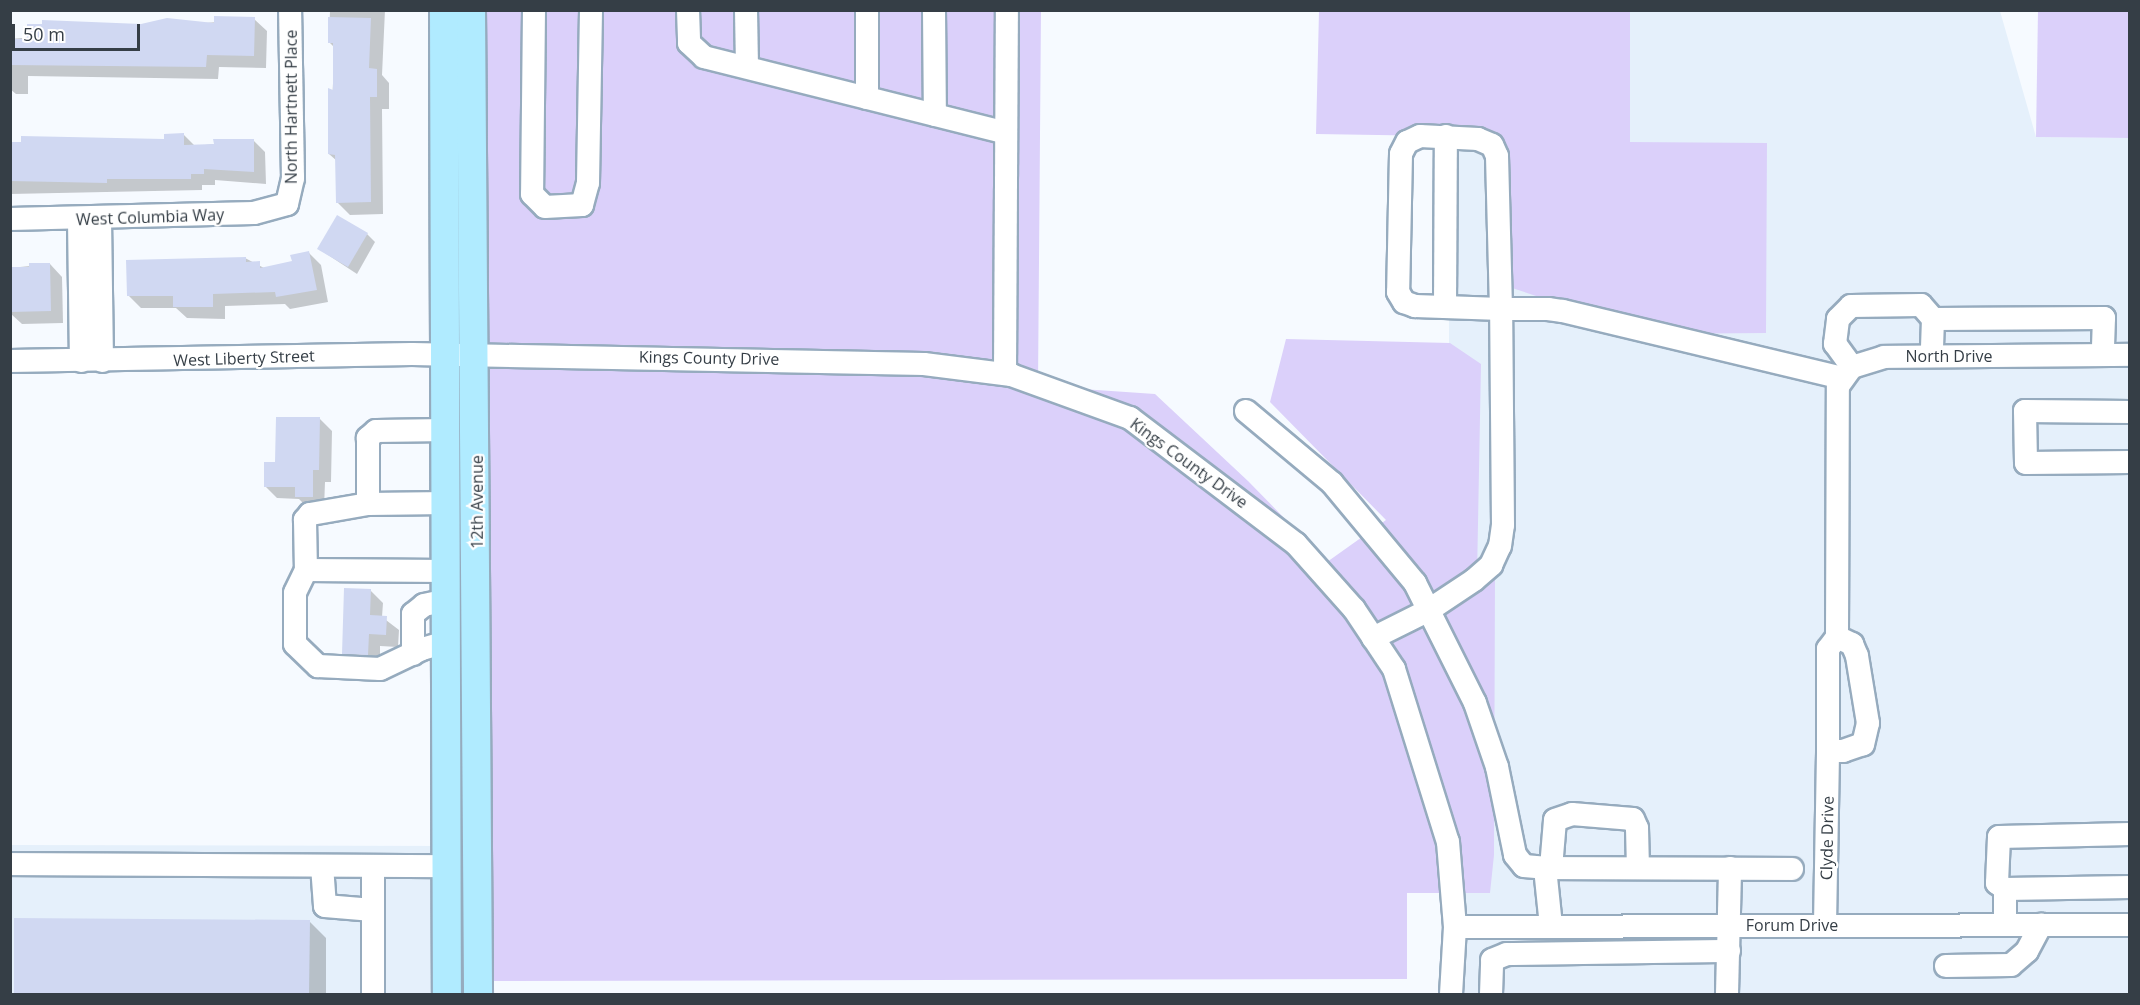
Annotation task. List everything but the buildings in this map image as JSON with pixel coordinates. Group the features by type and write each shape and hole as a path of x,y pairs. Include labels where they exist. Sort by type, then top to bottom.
{"main road":[{"name":"12th Avenue","path":"444,10 447,994"},
{"name":"12th Avenue","path":"471,10 477,355 476,994"},
{"path":"447,866 457,881 463,902 466,985 476,994"}],"street":[{"name":"North Hartnett Place","path":"287,204 293,178 290,10"},
{"path":"534,10 532,194 545,207 582,205 588,183 591,10"},
{"path":"688,10 689,43 704,57 1006,133"},
{"path":"746,10 747,68"},
{"path":"867,10 867,98"},
{"path":"934,10 935,115"},
{"path":"1005,374 1007,10"},
{"path":"1445,307 1446,135"},
{"path":"1373,638 1429,610 1474,580 1491,565 1500,546 1501,309 1497,156 1492,145 1478,139 1446,135 1420,136 1407,142 1401,154 1398,292 1404,302 1414,306 1501,309 1563,311 1847,372"},
{"name":"West Columbia Way","path":"10,219 90,220 254,213 287,204"},
{"path":"90,220 91,361"},
{"path":"1847,372 1835,344 1838,319 1851,306 1921,305 1933,319 1932,356"},
{"path":"1933,319 2104,318 2103,355"},
{"name":"West Liberty Street","path":"10,361 477,355"},
{"name":"Kings County Drive","path":"477,355 846,360 1005,374 1139,425 1296,544 1354,609 1394,669 1448,842 1455,927 1451,994"},
{"name":"North Drive","path":"1847,372 1884,357 2130,355"},
{"name":"Clyde Drive","path":"1825,925 1828,649 1837,637 1838,386 1847,372"},
{"path":"1246,411 1332,483 1387,546 1429,610 1475,703 1497,767 1515,855 1524,866 1792,869"},
{"path":"2130,412 2025,411 2026,463 2130,462"},
{"path":"368,504 368,438 376,431 447,430"},
{"path":"447,503 368,504 310,514 305,520 306,570 295,593 295,644 301,653 318,666 380,669 447,642"},
{"path":"306,570 447,571"},
{"path":"413,654 413,614 424,605 447,600"},
{"path":"1828,751 1858,748 1867,738 1857,656 1852,644 1837,637"},
{"path":"1551,926 1548,868 1551,833 1555,819 1572,814 1632,819 1637,828 1638,868"},
{"path":"2130,834 1999,837 1997,883 2006,889 2130,887"},
{"path":"10,864 447,866"},
{"path":"322,866 325,906 373,910"},
{"path":"373,866 373,994"},
{"path":"1727,994 1730,868"},
{"path":"2005,925 2006,889"},
{"path":"1946,966 2011,965 2027,951 2041,925"},
{"name":"Forum Drive","path":"1455,927 2130,925"},
{"path":"1491,994 1492,960 1507,954 1729,951"}],"shaded area":[{"path":"458,11 1041,11 1038,386 1155,394 1248,481 1327,562 1386,520 1270,402 1286,339 1450,343 1481,364 1477,577 1495,577 1494,855 1490,893 1407,893 1407,979 485,981 456,389"},
{"path":"1319,11 1630,11 1630,142 1767,143 1766,333 1651,334 1503,285 1501,137 1316,134"},
{"path":"1448,11 2000,11 2036,137 2129,138 2129,994 1451,994"},
{"path":"2038,11 2129,11 2129,138 2036,137"},
{"path":"11,845 447,846 447,994 11,994"}]}
